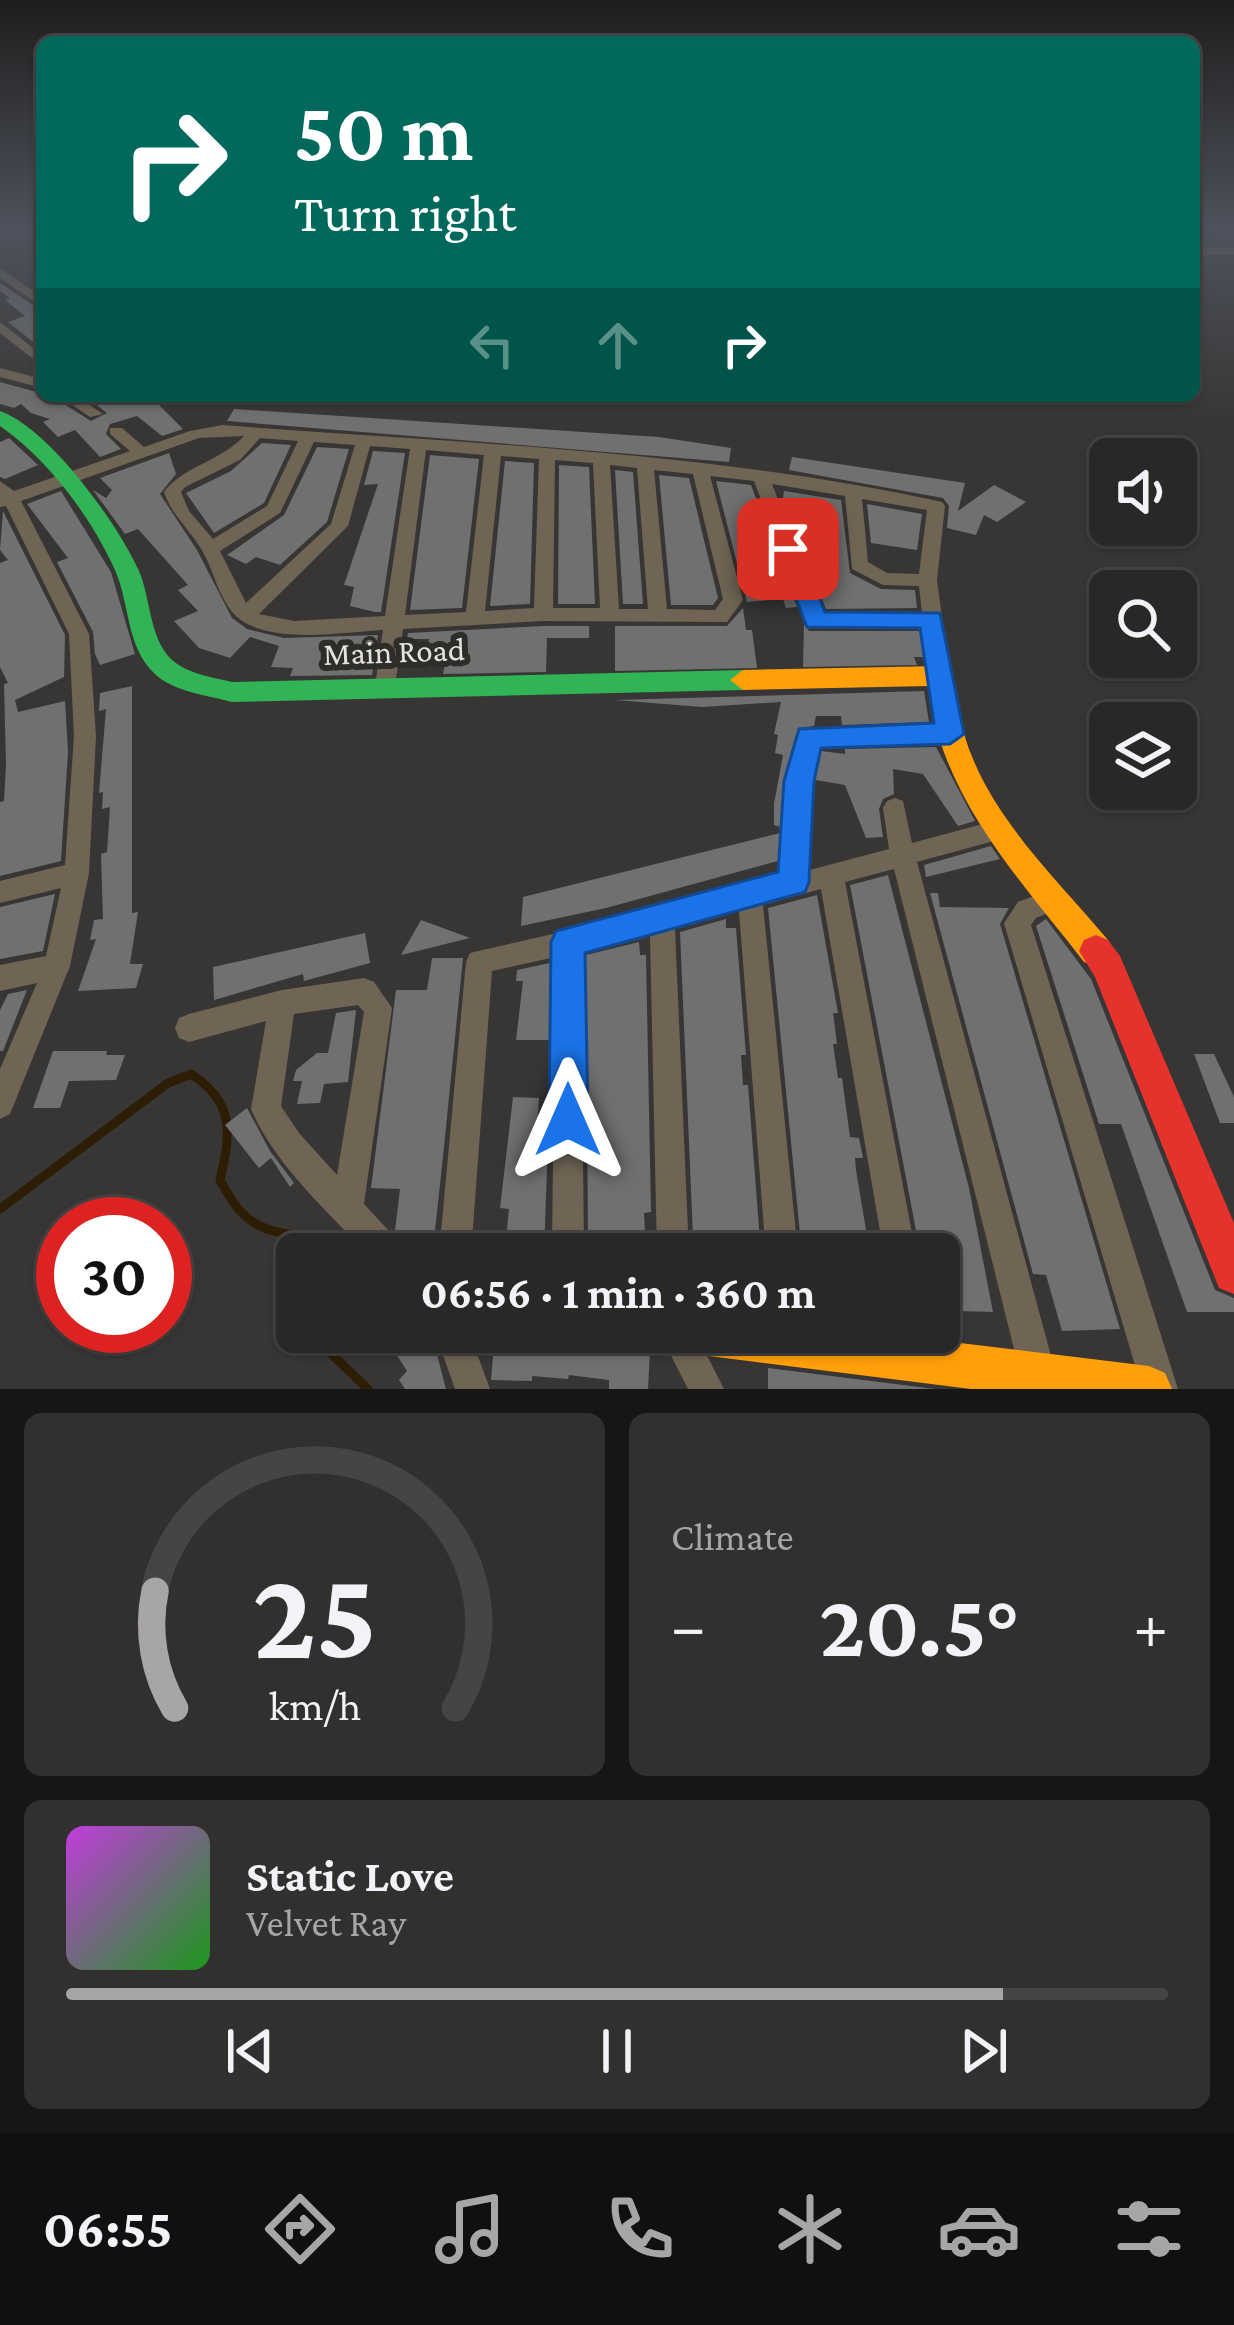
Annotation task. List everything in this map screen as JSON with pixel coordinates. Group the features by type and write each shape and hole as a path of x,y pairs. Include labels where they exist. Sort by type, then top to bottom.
{"street":[{"path":"0,326 36,357"},
{"path":"0,372 36,381"},
{"name":"Main Road","path":"0,417 41,445 68,478 127,571 146,640 161,665 179,678 232,692 940,676"},
{"path":"0,1104 9,1072 57,966 76,873 85,736 79,634 4,495 222,430 547,454 761,477 936,506 928,580 950,734 967,775 1001,829 1108,967 1234,1273"},
{"path":"116,431 141,452"},
{"path":"255,434 234,457 179,483 172,492 246,615 265,624 294,628 544,614 720,617 733,600 700,469"},
{"path":"210,549 274,509 307,439"},
{"path":"246,615 339,526 364,441"},
{"path":"385,686 419,443"},
{"path":"475,618 493,451"},
{"path":"544,614 547,454"},
{"path":"601,459 610,614"},
{"path":"645,464 658,617"},
{"path":"761,477 816,621 931,619"},
{"path":"853,491 859,565 883,578 928,580"},
{"path":"793,882 799,781 809,737 950,734"},
{"path":"895,808 902,853 1042,1384"},
{"path":"456,1233 479,962 662,921 1001,829"},
{"path":"0,892 76,873"},
{"path":"831,873 896,1233"},
{"path":"750,896 780,1233"},
{"path":"1055,899 1027,910 1017,923 1160,1389"},
{"path":"662,921 672,1233"},
{"path":"568,942 568,1233"},
{"path":"0,977 57,966"},
{"path":"189,1028 282,1003 364,991 378,1008 348,1206"},
{"path":"282,1003 266,1109 288,1144 371,1233"},
{"path":"460,1353 472,1385"},
{"path":"687,1353 707,1389"},
{"path":"939,1353 1042,1384 1149,1389"}],"building":[{"path":"7,296 19,296 36,307 36,344 8,322 25,316 5,300 10,298"},
{"path":"0,382 36,392 36,402 61,402 91,421 107,413 93,402 156,402 183,429 162,436 137,416 110,424 106,434 121,449 100,457 75,430 58,437 43,422 50,419 21,404 14,408 0,404"},
{"path":"234,409 659,437 731,448 729,462 227,421"},
{"path":"9,438 38,465 5,479 0,477 0,442"},
{"path":"262,443 291,445 264,503 214,533 186,493 231,471"},
{"path":"317,447 349,449 327,522 280,565 256,557 246,564 227,555 284,515"},
{"path":"373,451 405,453 381,612 350,606 354,587 344,585 378,484 364,485"},
{"path":"169,453 176,474 160,494 197,550 232,618 247,629 284,638 378,635 372,675 290,676 293,668 271,667 279,646 250,637 230,658 199,648 174,621 198,611 178,590 188,585 138,529 125,534 93,490 106,498 112,490 100,478"},
{"path":"430,455 479,459 462,608 410,610"},
{"path":"792,457 965,483 958,511 994,485 1026,502 997,522 984,515 976,535 947,528 949,506 943,498 789,470"},
{"path":"505,461 534,463 530,604 490,606"},
{"path":"559,465 589,467 595,604 558,604"},
{"path":"615,470 633,472 643,604 623,604"},
{"path":"659,475 689,478 718,598 713,605 671,605"},
{"path":"716,481 751,485 797,607 786,608 783,599 747,602"},
{"path":"61,491 111,572 135,654 100,665 95,654 93,632 57,562 68,558 27,504"},
{"path":"784,491 841,500 850,573 881,589 915,590 917,608 826,609 783,499"},
{"path":"867,504 922,514 917,550 871,543"},
{"path":"3,511 65,635 64,677 15,700 18,712 65,701 68,752 61,861 0,876 0,802 4,801 6,765 4,684 8,683 0,667 0,563 8,560 0,550"},
{"path":"743,608 746,630 752,630 757,668 615,671 615,626 727,626"},
{"path":"804,624 809,631 920,631 923,657 914,657 917,665 803,667"},
{"path":"589,626 589,638 547,638 546,672 443,674 445,662 425,662 429,639 407,639 408,633"},
{"path":"132,686 132,913 138,912 130,964 143,964 136,988 78,991 96,939 90,940 94,920 103,919 101,854 107,852 110,807 102,809 103,792 99,793 106,709 99,711 100,693"},
{"path":"924,691 929,722 842,725 841,716 816,716 814,726 798,728 784,780 780,827 774,825 774,804 783,755 775,753 778,735 774,734 781,702 702,707 615,700"},
{"path":"936,747 975,821 958,826 923,774 893,769 894,794 883,799 879,809 883,837 866,838 845,785 815,780 821,751 845,754 845,749"},
{"path":"780,833 778,861 521,926 523,897"},
{"path":"991,846 1000,859 926,877 924,865"},
{"path":"888,875 969,1188 993,1312 960,1311 960,1233 917,1233 850,885"},
{"path":"930,893 938,893 940,907 1009,908 1000,924 1120,1329 1062,1331 1046,1275 1033,1274"},
{"path":"55,894 43,951 0,959 0,907"},
{"path":"817,895 838,1013 833,1013 837,1044 833,1044 838,1078 842,1078 850,1137 859,1138 863,1158 855,1158 867,1233 800,1233 768,908"},
{"path":"726,919 726,928 736,928 746,1055 741,1055 743,1085 748,1085 759,1233 693,1233 680,932"},
{"path":"1046,919 1091,979 1215,1290 1234,1298 1234,1312 1187,1312 1121,1124 1099,1124 1036,926"},
{"path":"421,920 470,938 401,955"},
{"path":"365,933 370,963 304,981 303,974 214,1000 213,967"},
{"path":"639,942 640,955 646,955 651,1212 644,1213 645,1233 588,1233 586,955"},
{"path":"432,958 463,958 435,1233 397,1233 400,1189 371,1188 396,990 427,990"},
{"path":"550,963 550,1040 516,1040 523,981 516,981 517,970"},
{"path":"27,990 0,1051 0,1010 8,994"},
{"path":"356,1010 348,1082 324,1084 320,1103 297,1104 302,1081 293,1081 296,1070 317,1053 328,1053 336,1013"},
{"path":"53,1051 125,1055 116,1080 69,1081 60,1108 33,1108"},
{"path":"1194,1054 1214,1054 1234,1097 1234,1123 1220,1123"},
{"path":"513,1097 539,1098 538,1116 549,1116 545,1233 507,1233 509,1209 500,1208"},
{"path":"247,1108 294,1183 290,1187 271,1158 259,1168 225,1125"},
{"path":"395,1353 437,1353 446,1389 405,1389 399,1380 407,1371"},
{"path":"493,1353 650,1353 648,1389 609,1389 609,1380 569,1375 568,1379 491,1380"},
{"path":"768,1368 935,1389 768,1389"}],"waterway":[{"path":"0,1209 168,1083 191,1074 216,1096 226,1120 220,1180 245,1216 282,1233"},
{"path":"330,1353 368,1389"}],"traffic: fast":[{"path":"0,417 41,445 68,478 127,571 146,640 161,665 179,678 232,692 743,680"}],"traffic: slow":[{"path":"743,680 940,676 949,732 974,790 1012,847 1096,951"},
{"path":"861,1353 1149,1389"}],"traffic: jam":[{"path":"1096,951 1108,967 1234,1273"}],"route":[{"path":"568,1120 568,942 662,921 793,882 799,781 809,737 950,734 931,619 816,621 788,549"}]}
